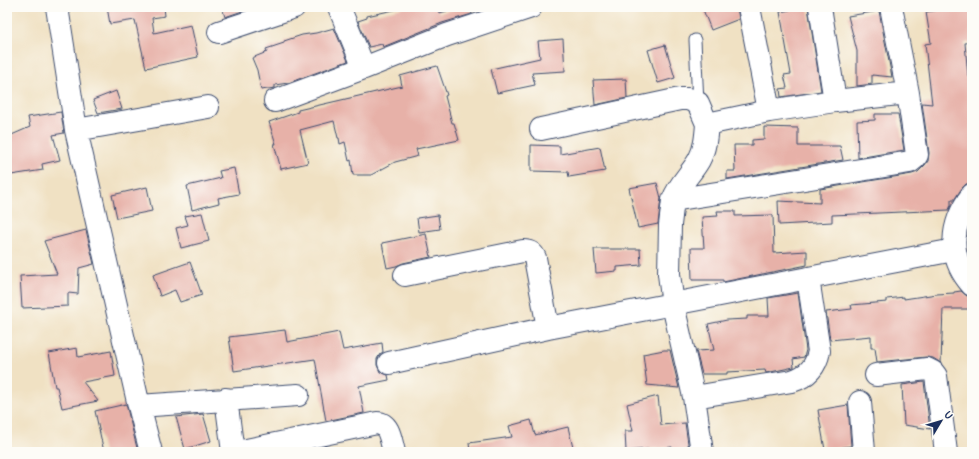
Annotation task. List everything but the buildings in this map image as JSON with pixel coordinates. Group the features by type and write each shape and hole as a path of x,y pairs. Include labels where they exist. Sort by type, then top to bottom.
{"street":[{"path":"57,7 76,130 139,406 151,452"},
{"path":"219,32 294,7"},
{"path":"339,7 364,68"},
{"path":"275,101 447,35 531,7"},
{"path":"749,7 769,111"},
{"path":"820,7 835,101"},
{"path":"674,200 910,162 915,158 917,155 908,93 891,7"},
{"path":"706,124 769,111 835,101 908,93"},
{"path":"541,129 680,99 688,99 698,103 706,124 706,137 703,150 698,161 676,192 670,225 669,259 673,305 694,396 702,452"},
{"path":"76,130 208,107"},
{"path":"972,195 963,207 957,221 954,236 954,250 959,265 966,279 972,286"},
{"path":"389,363 548,328 954,250"},
{"path":"405,275 528,251 533,253 536,258 548,328"},
{"path":"694,396 792,381 806,375 813,368 819,351 808,278"},
{"path":"876,375 926,369 933,372 936,376 946,452"},
{"path":"139,406 298,395"},
{"path":"226,399 233,452"},
{"path":"859,451 860,402"},
{"path":"237,452 377,423 384,424 388,429 394,452"}],"lane":[{"path":"696,40 698,103"}]}
